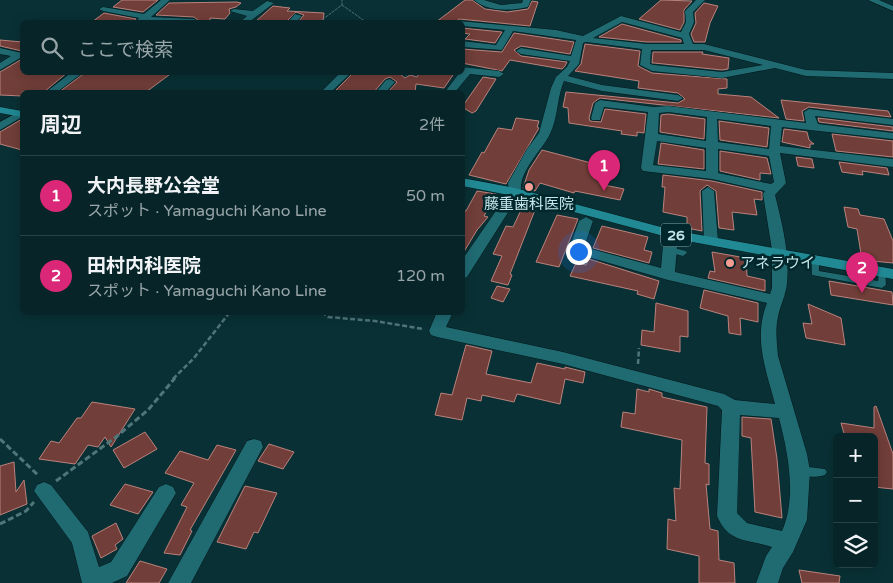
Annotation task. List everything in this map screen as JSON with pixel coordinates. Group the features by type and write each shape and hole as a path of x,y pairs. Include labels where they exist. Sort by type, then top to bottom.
{"main road":[{"path":"0,110 20,114"},
{"name":"26","path":"465,183 516,192 584,212 671,234 888,273"}],"street":[{"path":"104,9 144,20 166,0"},
{"path":"478,0 491,6 503,8 525,5 527,0"},
{"path":"690,47 686,36 690,22 689,11 701,0"},
{"path":"872,0 893,8"},
{"path":"246,20 270,3"},
{"path":"234,11 254,14"},
{"path":"465,268 474,252 498,221 516,192 514,183 533,149 545,133 556,88 561,77 571,69 578,42 621,19 686,36"},
{"path":"465,23 556,33 582,39 647,47 690,47 722,52 812,74 893,76"},
{"path":"465,44 504,49 510,29"},
{"path":"647,47 645,64 652,68 722,75 774,66"},
{"path":"0,51 19,56 0,67"},
{"path":"521,51 574,59"},
{"path":"465,70 499,74"},
{"path":"54,90 75,75"},
{"path":"328,90 345,75"},
{"path":"451,90 462,75"},
{"path":"561,77 602,88 678,98"},
{"path":"383,90 390,82"},
{"path":"596,118 600,103 654,110 668,109 893,136"},
{"path":"654,110 647,168 712,175 775,189"},
{"path":"813,127 809,112 893,122"},
{"path":"0,127 20,115"},
{"path":"712,115 712,175"},
{"path":"767,583 774,563 786,545 797,520 800,471 798,454 770,356 768,340 769,320 780,284 778,254 780,244 769,194 780,183 774,151 777,123"},
{"path":"652,137 711,145 893,163"},
{"path":"708,191 711,241"},
{"path":"586,221 576,249 668,275 775,300"},
{"path":"668,275 677,252 671,234"},
{"path":"444,315 437,331 563,358 724,401 730,407 787,412"},
{"path":"730,407 728,516 741,531 776,538 786,545"},
{"path":"179,583 254,447"},
{"path":"44,486 81,539 92,582 119,569 166,493"}],"lane":[{"path":"800,471 821,472"}],"path":[{"path":"342,0 342,5"},
{"path":"322,20 342,5"},
{"path":"342,5 363,20"},
{"path":"0,524 26,510 44,486 148,410 165,388 194,358 228,315"},
{"path":"326,315 328,317 375,321 437,331"},
{"path":"0,439 44,486"}],"building":[{"path":"122,0 158,0 143,12 113,7"},
{"path":"465,0 472,0 485,9 507,12 528,9 532,1 538,2 530,26 459,19 439,20"},
{"path":"661,0 692,1 684,10 684,22 680,30 639,19"},
{"path":"169,3 241,3 229,9 230,13 225,19 210,18 210,20 198,20 194,17 156,15"},
{"path":"704,3 718,6 710,23 705,42 694,42 691,34 696,23 695,13"},
{"path":"273,6 290,8 287,11 324,13 323,20 300,20 304,15 296,12 288,20 257,20"},
{"path":"104,13 136,19 135,20 95,20"},
{"path":"622,24 681,40 681,42 647,42 599,37"},
{"path":"465,28 502,32 495,43 465,39 470,34 465,33"},
{"path":"514,33 574,42 570,54 521,46 514,50 521,56 567,62 562,69 510,60 502,71 465,64 465,49 502,52"},
{"path":"0,40 20,42 20,51 0,46"},
{"path":"585,44 640,51 638,66 652,73 727,79 727,88 718,89 718,94 751,97 779,118 600,98 593,103 590,121 601,122 605,109 646,114 644,133 637,132 637,136 621,134 622,131 569,123 568,108 563,107 566,92 678,103 685,99 678,93 638,88 639,81 575,71 581,64"},
{"path":"653,52 703,52 702,54 729,58 728,69 652,63"},
{"path":"20,60 20,75 64,75 46,90 20,90 20,96 0,95 0,72"},
{"path":"82,75 169,75 149,90 62,90"},
{"path":"351,75 401,75 405,78 410,75 417,77 418,75 453,75 444,88 416,84 415,90 390,90 397,82 390,77 385,79 376,90 336,90"},
{"path":"483,77 496,79 476,111 472,113 465,109 465,103"},
{"path":"781,100 888,111 891,117 809,107 802,111 804,121 786,119"},
{"path":"668,114 705,119 704,139 660,132 661,115"},
{"path":"516,118 539,121 537,127 539,128 506,184 469,175 498,128 512,130"},
{"path":"818,118 893,127 893,131 819,122"},
{"path":"20,120 20,149 0,144 0,132"},
{"path":"719,121 769,128 767,147 720,140"},
{"path":"784,129 807,132 809,140 814,144 810,144 810,148 782,142"},
{"path":"832,134 893,141 893,157 836,151"},
{"path":"661,143 704,150 704,169 658,164"},
{"path":"542,150 614,169 604,185 624,189 620,200 575,191 574,193 540,183 535,191 523,188 529,170"},
{"path":"720,151 767,158 771,174 760,173 760,180 720,171"},
{"path":"796,157 812,159 814,168 798,166"},
{"path":"839,162 887,168 889,175 862,171 863,175 842,172"},
{"path":"663,175 712,181 762,192 762,200 754,199 757,215 732,212 734,230 719,228 716,191 707,185 700,191 702,231 687,228 687,217 663,212 665,187 662,187"},
{"path":"477,191 496,194 484,216 488,217 477,230 465,250 465,211"},
{"path":"844,207 858,209 860,215 884,219 893,241 893,263 862,260 857,229 848,227"},
{"path":"522,208 535,210 510,274 512,275 508,285 491,281 502,256 493,254 506,226 513,227"},
{"path":"557,215 578,219 559,267 536,262"},
{"path":"602,226 648,237 644,250 652,252 649,263 593,248"},
{"path":"712,252 746,258 747,276 765,280 765,291 708,278 710,271 715,272"},
{"path":"589,259 659,281 654,299 637,294 638,291 570,276 576,263 586,265"},
{"path":"829,281 892,292 893,305 831,295"},
{"path":"497,286 510,289 503,302 491,298"},
{"path":"704,290 758,303 758,322 740,318 741,335 729,333 728,316 700,308"},
{"path":"656,303 688,311 688,337 680,336 680,352 641,345 642,330 654,332"},
{"path":"808,304 841,318 845,345 806,338 803,323 812,324"},
{"path":"466,345 492,351 486,374 531,383 537,363 585,372 583,383 565,379 560,404 517,394 514,402 482,395 481,401 467,398 462,420 435,415 441,393 452,395"},
{"path":"637,389 649,392 649,389 662,393 662,397 707,407 705,463 709,464 709,485 706,484 710,529 718,531 719,560 734,563 735,583 699,583 699,556 667,549 668,519 676,521 674,488 680,489 682,440 621,427 623,412 635,414"},
{"path":"92,402 135,409 111,447 105,437 98,447 88,445 75,464 39,459 51,441 59,443 77,418 81,418"},
{"path":"876,406 893,454 893,489 878,487 878,433 844,433 841,423 874,428 874,407"},
{"path":"742,417 771,419 777,459 782,518 755,512 751,438 742,436"},
{"path":"145,432 157,449 124,468 113,450"},
{"path":"269,444 294,452 283,469 258,461"},
{"path":"217,445 236,450 190,530 192,531 180,555 164,553 187,507 181,505 194,483 165,473 180,451 208,460"},
{"path":"14,462 16,492 24,480 27,504 0,515 0,466"},
{"path":"125,484 153,492 138,514 110,505"},
{"path":"245,486 277,493 258,533 254,532 246,549 217,542"},
{"path":"116,523 123,539 115,545 117,549 101,558 92,536"},
{"path":"140,561 167,569 159,583 126,583"},
{"path":"799,570 840,576 839,583 802,583"}],"place":[{"name":"藤重歯科医院","path":"529,187"},
{"name":"大内長野公会堂","path":"604,191"},
{"name":"アネラウイ","path":"730,263"},
{"name":"田村内科医院","path":"862,293"}]}
